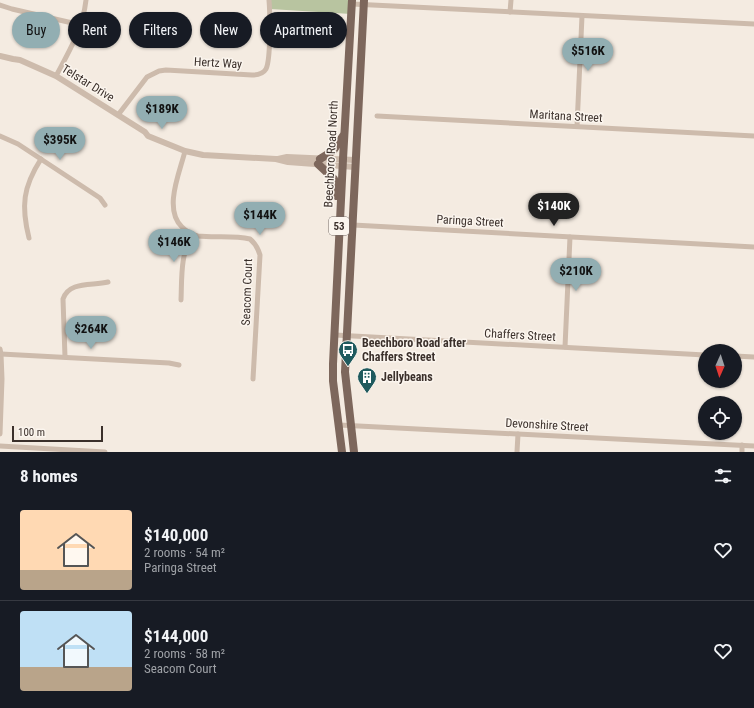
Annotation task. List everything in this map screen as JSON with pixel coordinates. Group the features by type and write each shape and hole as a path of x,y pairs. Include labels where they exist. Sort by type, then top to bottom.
{"main road":[{"name":"Beechboro Road North","path":"342,452 333,381 342,163 352,2"},
{"name":"Beechboro Road North","path":"354,452 345,372 363,2"},
{"path":"340,211 334,179 319,161 333,151 344,133"}],"street":[{"path":"84,12 86,0"},
{"name":"Hertz Way","path":"118,115 147,77 159,71 166,70 252,75 262,73 266,69 267,63 270,14 269,0"},
{"path":"510,12 511,0"},
{"path":"352,2 582,16 754,24"},
{"path":"0,5 68,22"},
{"path":"577,126 582,16"},
{"path":"56,76 71,48"},
{"name":"Telstar Drive","path":"0,56 20,60 56,76 145,132 148,136 185,151 211,156 276,159 288,162 319,161 355,163"},
{"name":"Maritana Street","path":"376,116 754,136"},
{"path":"0,136 18,144 41,159 100,198 105,205"},
{"path":"181,300 183,259 188,242 193,234 180,225 174,212 173,203 175,187 185,151"},
{"path":"29,238 24,214 26,190 32,172 41,159"},
{"name":"Paringa Street","path":"353,225 754,246"},
{"name":"Seacom Court","path":"193,234 198,236 250,239 258,248 260,255 253,379"},
{"path":"565,347 570,237"},
{"path":"65,357 63,299 65,294 72,287 108,282"},
{"name":"Chaffers Street","path":"335,335 698,355"},
{"path":"0,434 1,351 65,357 169,363 179,365"},
{"path":"742,356 754,357"},
{"name":"Devonshire Street","path":"339,424 754,446"},
{"path":"517,452 518,434"},
{"path":"742,445 742,452"},
{"path":"0,446 105,452"}],"green space":[{"path":"269,0 352,0 351,14 347,14 347,12 270,9"}],"place":[{"name":"Beechboro Road after Chaffers Street","path":"348,367"},
{"name":"Jellybeans","path":"367,394"}]}
